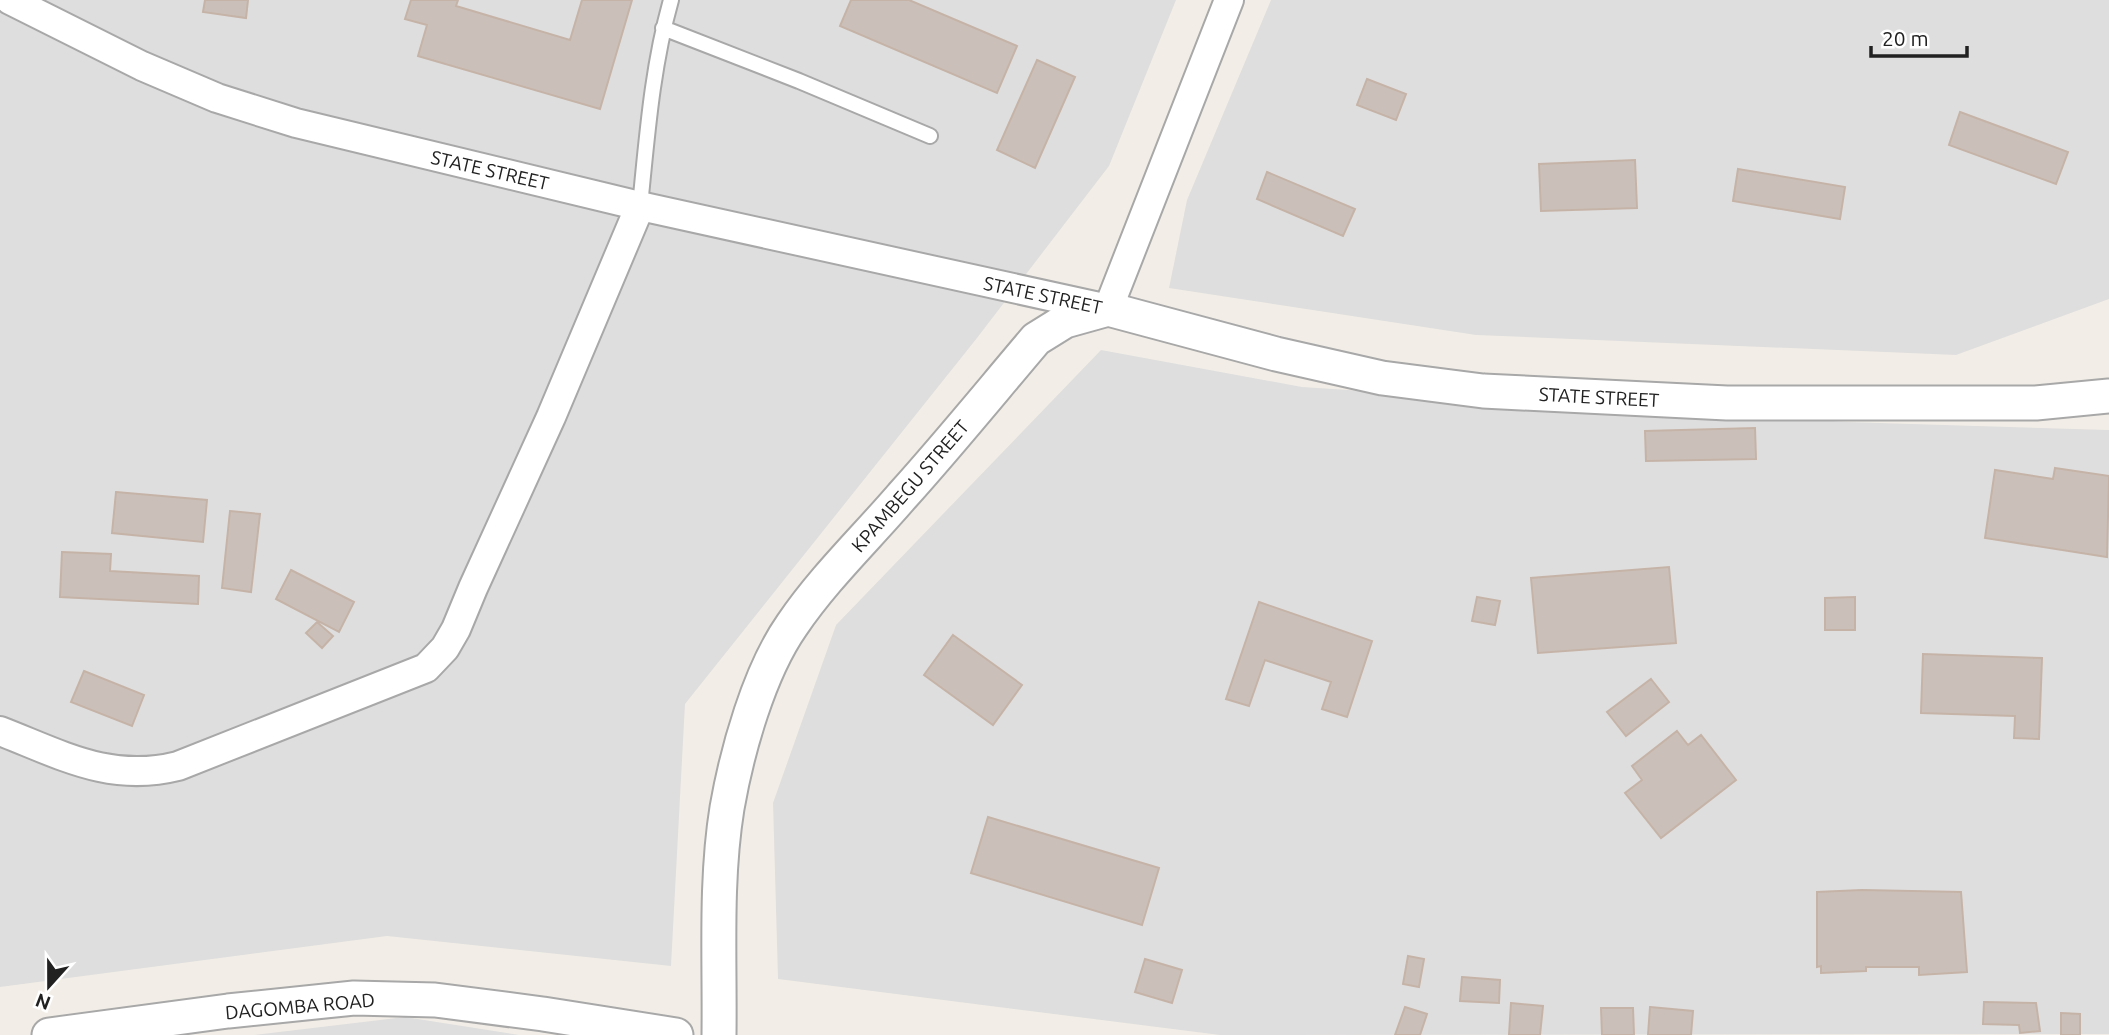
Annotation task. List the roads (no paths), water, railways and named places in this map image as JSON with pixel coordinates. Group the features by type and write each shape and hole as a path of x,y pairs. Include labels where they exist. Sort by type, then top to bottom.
{"street":[{"name":"STATE STREET","path":"10,0 142,66 217,98 296,123 640,206 1108,309 1276,354 1382,378 1483,391 1727,403 2036,403 2109,396"},
{"path":"1108,309 1229,0"},
{"path":"0,731 85,764 117,772 153,772 178,766 426,668 445,648 456,629 551,417 640,206"},
{"name":"KPAMBEGU STREET","path":"719,1035 721,881 727,809 741,745 765,676 791,626 830,576 902,497 1036,339 1065,321 1108,309"},
{"name":"DAGOMBA ROAD","path":"49,1035 228,1011 354,998 435,1000 676,1035"}],"lane":[{"path":"640,206 649,112 663,28 671,0"},
{"path":"663,28 930,136"}]}
